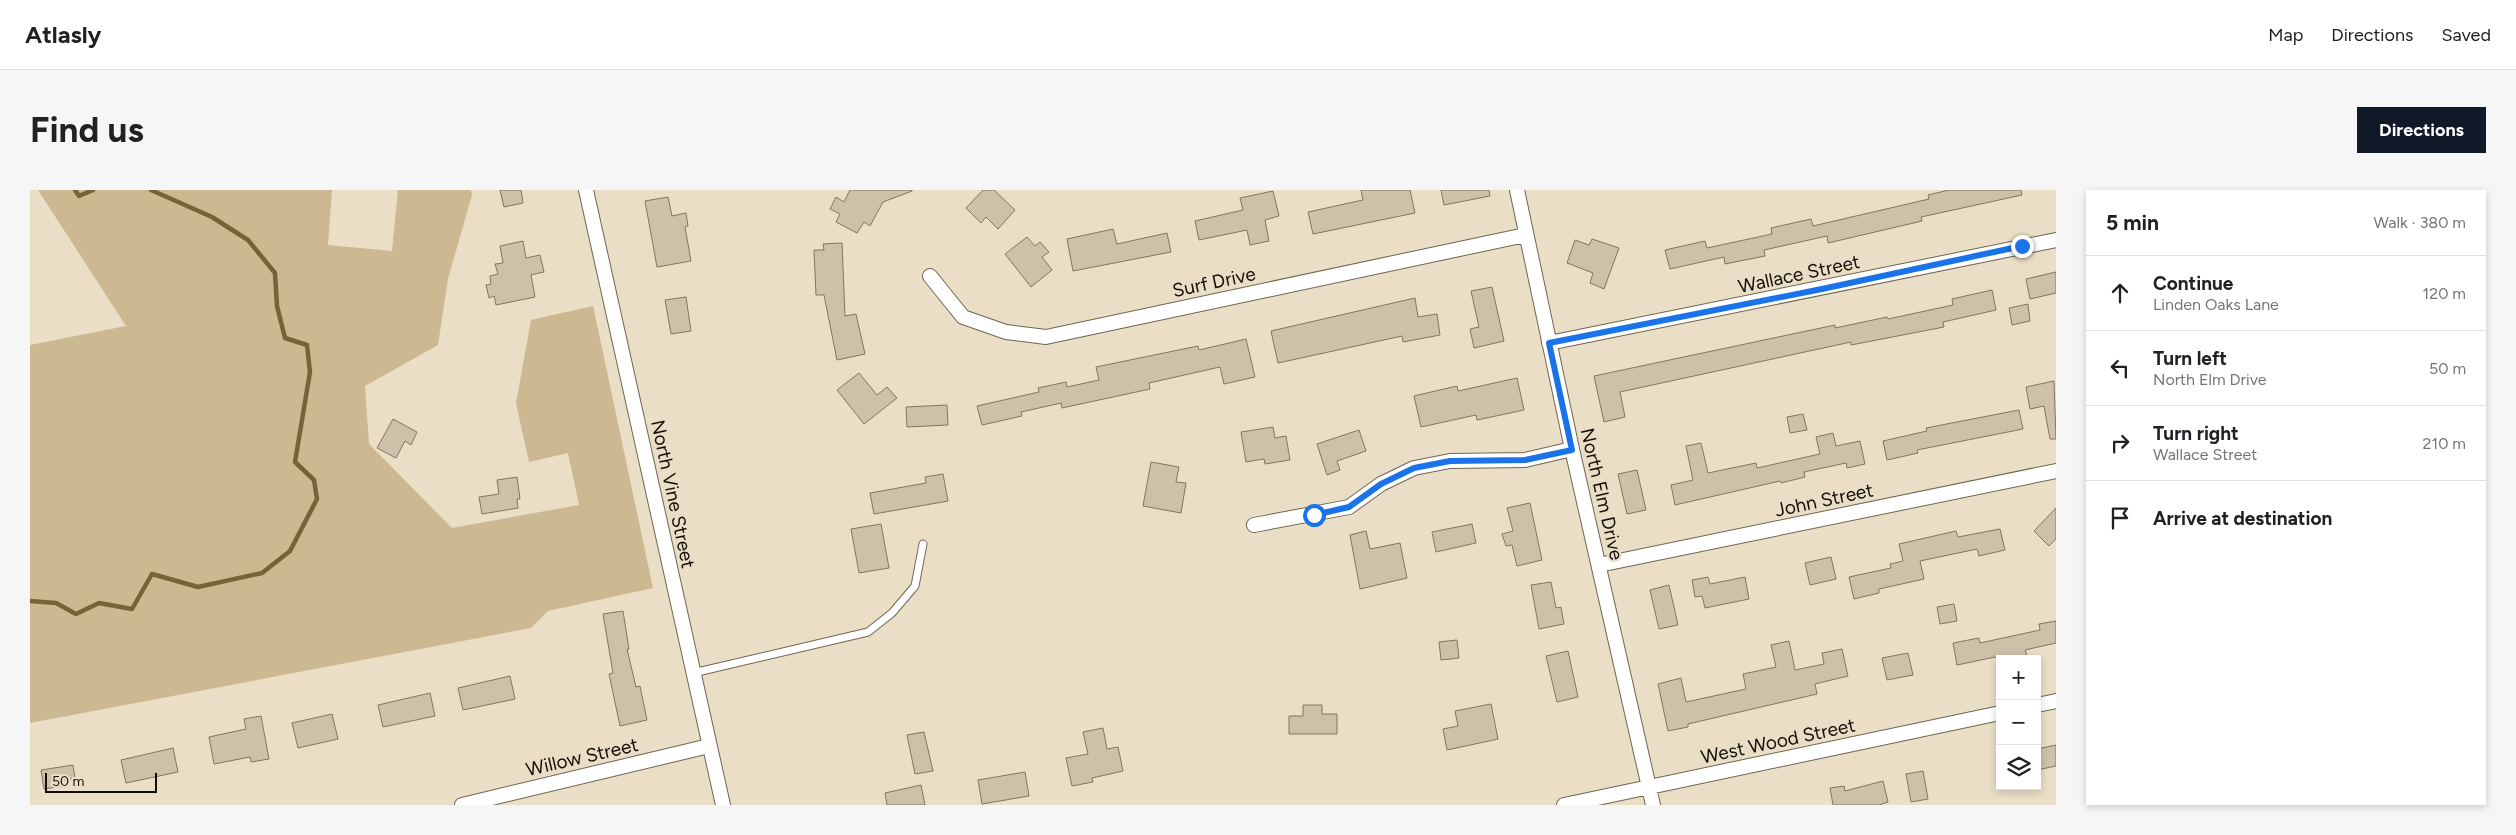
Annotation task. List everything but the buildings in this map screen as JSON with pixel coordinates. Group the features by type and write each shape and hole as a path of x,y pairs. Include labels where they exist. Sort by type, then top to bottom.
{"street":[{"name":"North Vine Street","path":"586,190 723,805"},
{"name":"North Elm Drive","path":"1516,190 1572,450 1653,805"},
{"name":"Surf Drive","path":"930,276 962,317 1006,332 1046,336 1525,235"},
{"name":"Wallace Street","path":"1549,343 2056,240"},
{"path":"1254,524 1349,507 1381,484 1414,468 1450,461 1525,460 1572,450"},
{"name":"John Street","path":"1599,565 2056,471"},
{"path":"2041,704 2056,701"},
{"name":"West Wood Street","path":"1564,805 1996,714"},
{"name":"Willow Street","path":"462,805 709,746"}],"lane":[{"path":"693,673 868,632 892,613 915,586 923,544"}],"shaded area":[{"path":"38,190 332,190 328,245 392,251 398,190 471,190 472,195 448,279 438,345 365,386 369,444 452,528 579,505 568,453 529,462 516,403 531,320 593,306 653,588 548,611 531,628 30,723 30,345 126,326"}],"waterway":[{"path":"75,190 79,196 93,190"},
{"path":"30,601 56,603 76,614 99,603 132,609 152,574 198,587 262,573 290,551 317,499 314,480 295,462 310,372 307,345 285,338 277,306 275,273 248,240 212,217 151,190"}],"route":[{"path":"1314,515 1349,507 1381,484 1414,468 1450,461 1493,462 1525,460 1572,450 1549,343 1822,289 2022,246"}]}
